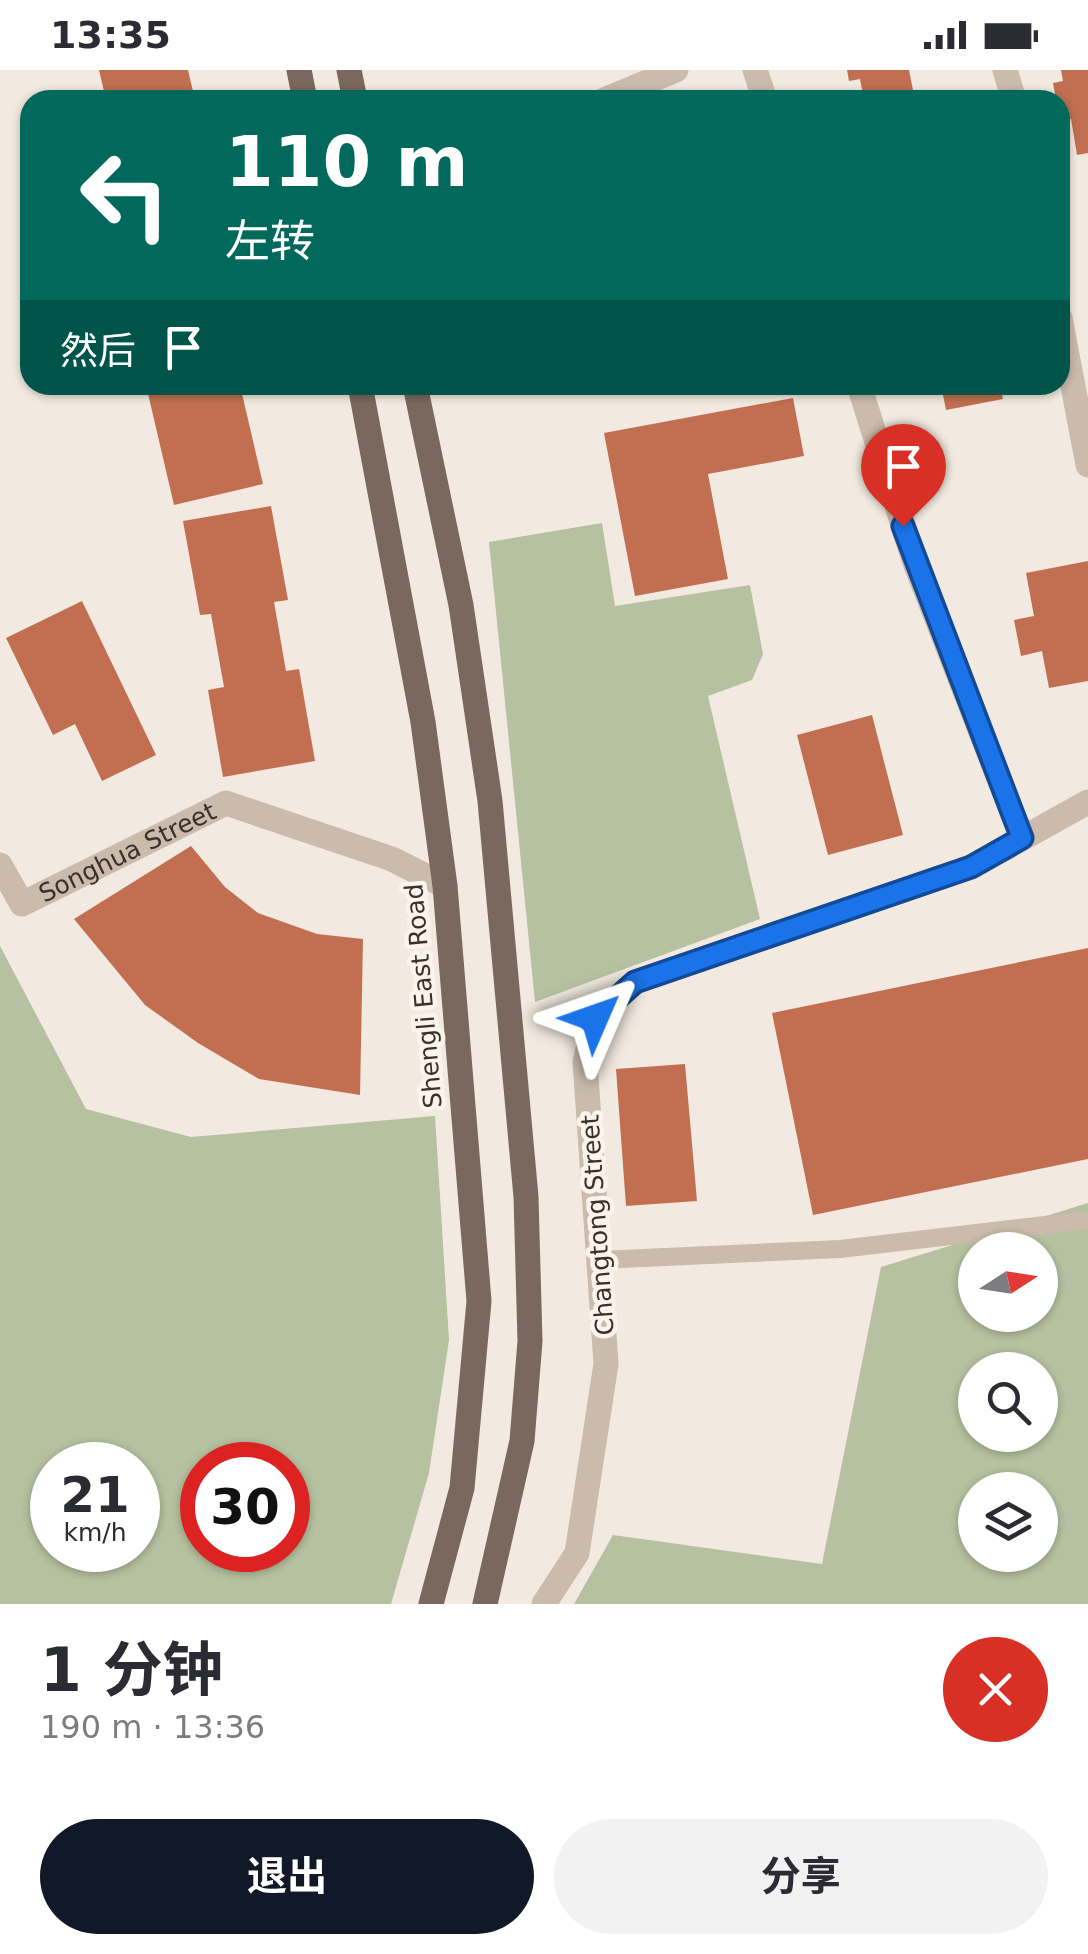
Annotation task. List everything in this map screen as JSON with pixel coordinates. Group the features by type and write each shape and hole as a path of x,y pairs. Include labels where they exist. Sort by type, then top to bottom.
{"main road":[{"name":"Shengli East Road","path":"362,395 423,722 445,886 480,1301 462,1488 430,1604"},
{"path":"416,395 461,605 490,801 526,1198 530,1341 522,1441 485,1604"}],"street":[{"path":"628,90 676,70"},
{"path":"1070,370 1088,465"},
{"path":"862,395 914,560 1022,838"},
{"name":"Changtong Street","path":"544,1604 577,1553 606,1364 585,1062 595,1018 635,982 971,867 1088,802"},
{"name":"Songhua Street","path":"0,866 22,904 226,804 392,859 445,886"}],"lane":[{"path":"599,1260 840,1249 1088,1220"}],"green space":[{"path":"602,523 615,606 750,585 763,654 752,680 708,696 760,919 535,1002 489,542"},
{"path":"0,946 86,1109 191,1137 435,1116 449,1340 429,1473 391,1604 0,1604"},
{"path":"1088,1203 1088,1604 574,1604 613,1535 822,1564 881,1267 958,1243 958,1332 1058,1332 1058,1232 994,1232"}],"building":[{"path":"99,70 188,70 193,90 104,90"},
{"path":"847,70 909,70 913,90 862,90 860,79 849,81"},
{"path":"1061,70 1088,70 1088,153 1077,155 1070,119 1070,90 1054,90 1053,83 1063,81"},
{"path":"148,395 242,395 263,484 174,505"},
{"path":"943,395 1002,395 1003,399 946,410"},
{"path":"793,398 804,456 708,474 728,579 635,596 604,433"},
{"path":"271,506 288,600 274,602 286,671 299,669 315,761 223,777 208,690 224,687 211,614 200,615 183,521"},
{"path":"1088,561 1088,681 1049,688 1042,651 1021,656 1014,620 1034,616 1026,573"},
{"path":"82,601 156,755 102,781 75,724 53,735 6,638"},
{"path":"872,715 903,835 828,855 797,735"},
{"path":"191,846 225,887 258,913 317,934 363,939 360,1095 259,1079 198,1043 145,1005 74,919"},
{"path":"1088,948 1088,1159 813,1215 772,1013"},
{"path":"685,1064 697,1201 626,1206 616,1069"}],"route":[{"path":"595,1018 635,982 971,867 1022,838 903,526"}]}
